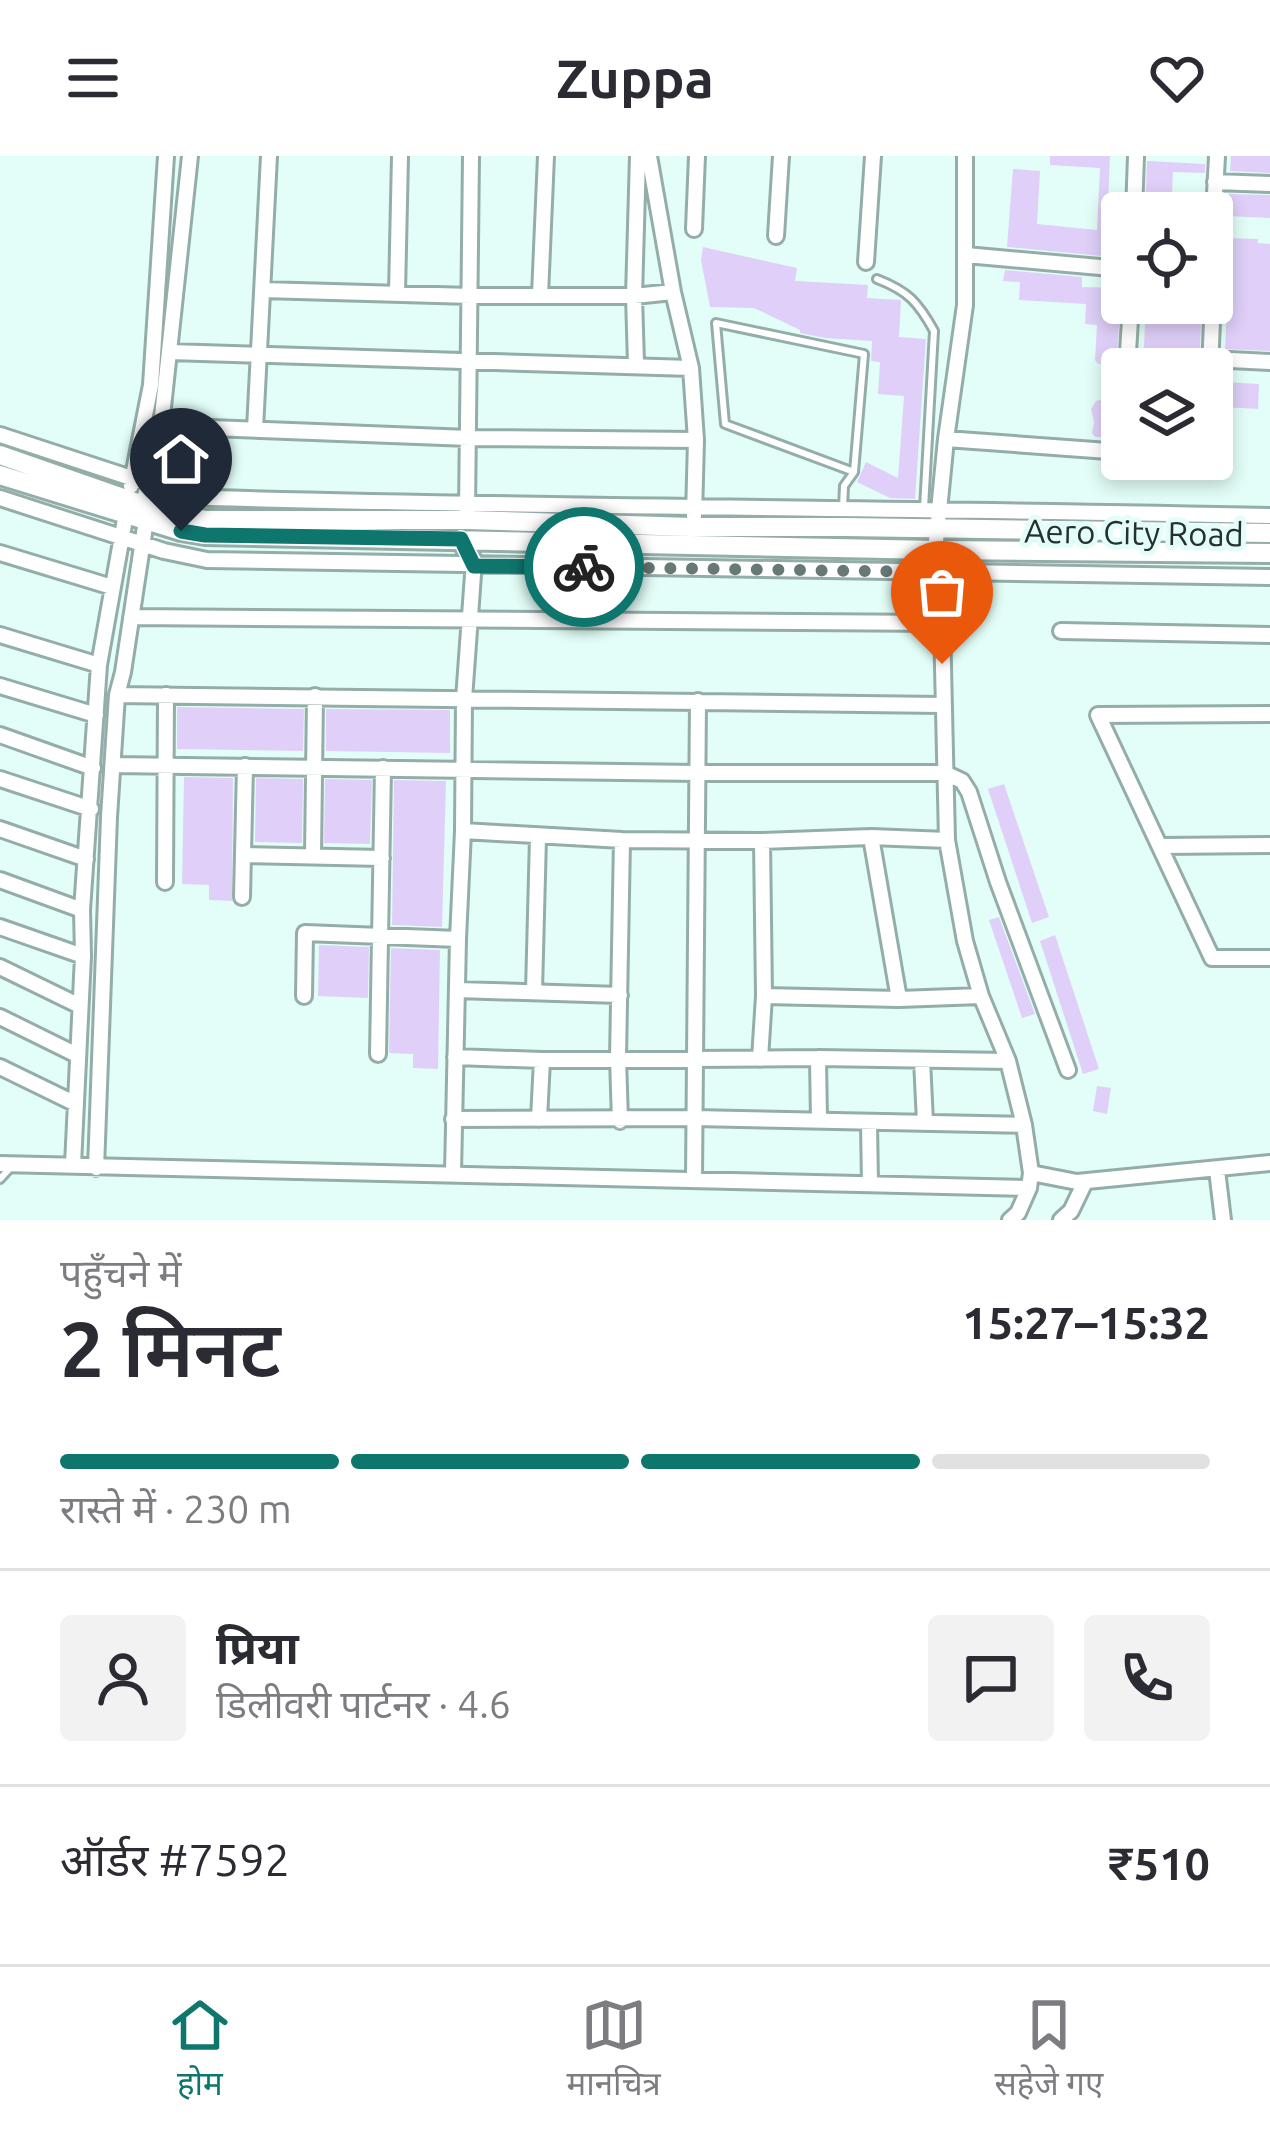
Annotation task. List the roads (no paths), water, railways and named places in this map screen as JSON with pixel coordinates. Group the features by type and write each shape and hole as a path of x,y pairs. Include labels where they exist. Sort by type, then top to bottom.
{"street":[{"path":"73,1166 82,910 99,665 122,537 136,510 141,480 166,156"},
{"path":"141,480 161,426 190,156"},
{"path":"255,429 269,156"},
{"path":"397,293 400,156"},
{"path":"453,1173 464,699 474,566 468,526 471,156"},
{"path":"540,295 546,156"},
{"path":"637,364 638,156"},
{"path":"650,156 691,368 696,440 693,518 843,508 1270,516"},
{"path":"694,230 697,156"},
{"path":"776,236 781,156"},
{"path":"866,262 873,156"},
{"path":"963,156 965,305 931,508 936,540 933,572 942,623 947,840 965,941 1008,1061 1024,1125 1030,1181 1018,1213 1010,1220"},
{"path":"1135,192 1136,156"},
{"path":"1215,192 1216,156"},
{"path":"1215,182 1270,184"},
{"path":"966,255 1101,267"},
{"path":"263,290 471,296 673,292"},
{"path":"170,352 691,368"},
{"path":"1233,363 1270,362"},
{"path":"161,426 470,438 696,440"},
{"path":"0,434 186,496 468,526"},
{"path":"946,439 1101,450"},
{"name":"Aero City Road","path":"0,454 181,531 205,535 693,518 845,526 936,540 1270,533"},
{"name":"Aero City Road","path":"0,475 136,510"},
{"path":"0,498 164,551 207,560 1270,577"},
{"path":"96,1168 109,817 117,695 142,543 136,510"},
{"name":"Aero City Road","path":"468,526 1270,554"},
{"path":"0,553 112,587"},
{"path":"131,617 942,623"},
{"path":"1061,631 1270,634"},
{"path":"0,634 99,665"},
{"path":"0,686 96,716"},
{"path":"117,695 942,706"},
{"path":"165,882 166,695"},
{"path":"313,856 315,697"},
{"path":"694,1179 698,701"},
{"path":"1270,714 1098,715 1212,958 1270,958"},
{"path":"0,735 93,769"},
{"path":"113,766 945,773 969,792 1068,1070"},
{"path":"242,898 245,766"},
{"path":"378,1054 382,768"},
{"path":"0,779 91,809"},
{"path":"463,831 622,840 947,840"},
{"path":"1,832 86,860"},
{"path":"534,991 538,837"},
{"path":"871,837 899,999"},
{"path":"620,1121 622,840"},
{"path":"760,1059 762,841"},
{"path":"1160,846 1270,845"},
{"path":"244,855 382,858"},
{"path":"0,880 82,910"},
{"path":"0,928 83,956"},
{"path":"304,996 305,933 458,938"},
{"path":"0,967 80,1006"},
{"path":"458,990 620,995"},
{"path":"764,997 981,996"},
{"path":"0,1017 76,1054"},
{"path":"455,1057 1008,1061"},
{"path":"818,1058 819,1121"},
{"path":"539,1119 542,1060"},
{"path":"922,1060 925,1122"},
{"path":"0,1067 76,1104"},
{"path":"453,1119 1024,1125"},
{"path":"869,1123 869,1184"},
{"path":"7,1164 869,1184 1081,1182 1270,1163"},
{"path":"1217,1169 1223,1220"},
{"path":"1060,1220 1071,1211 1081,1182"}],"lane":[{"path":"877,279 904,289 934,331 931,508"},
{"path":"843,508 844,486 854,472 864,354 716,323 725,424 854,472"},
{"path":"0,1179 7,1164"}]}
